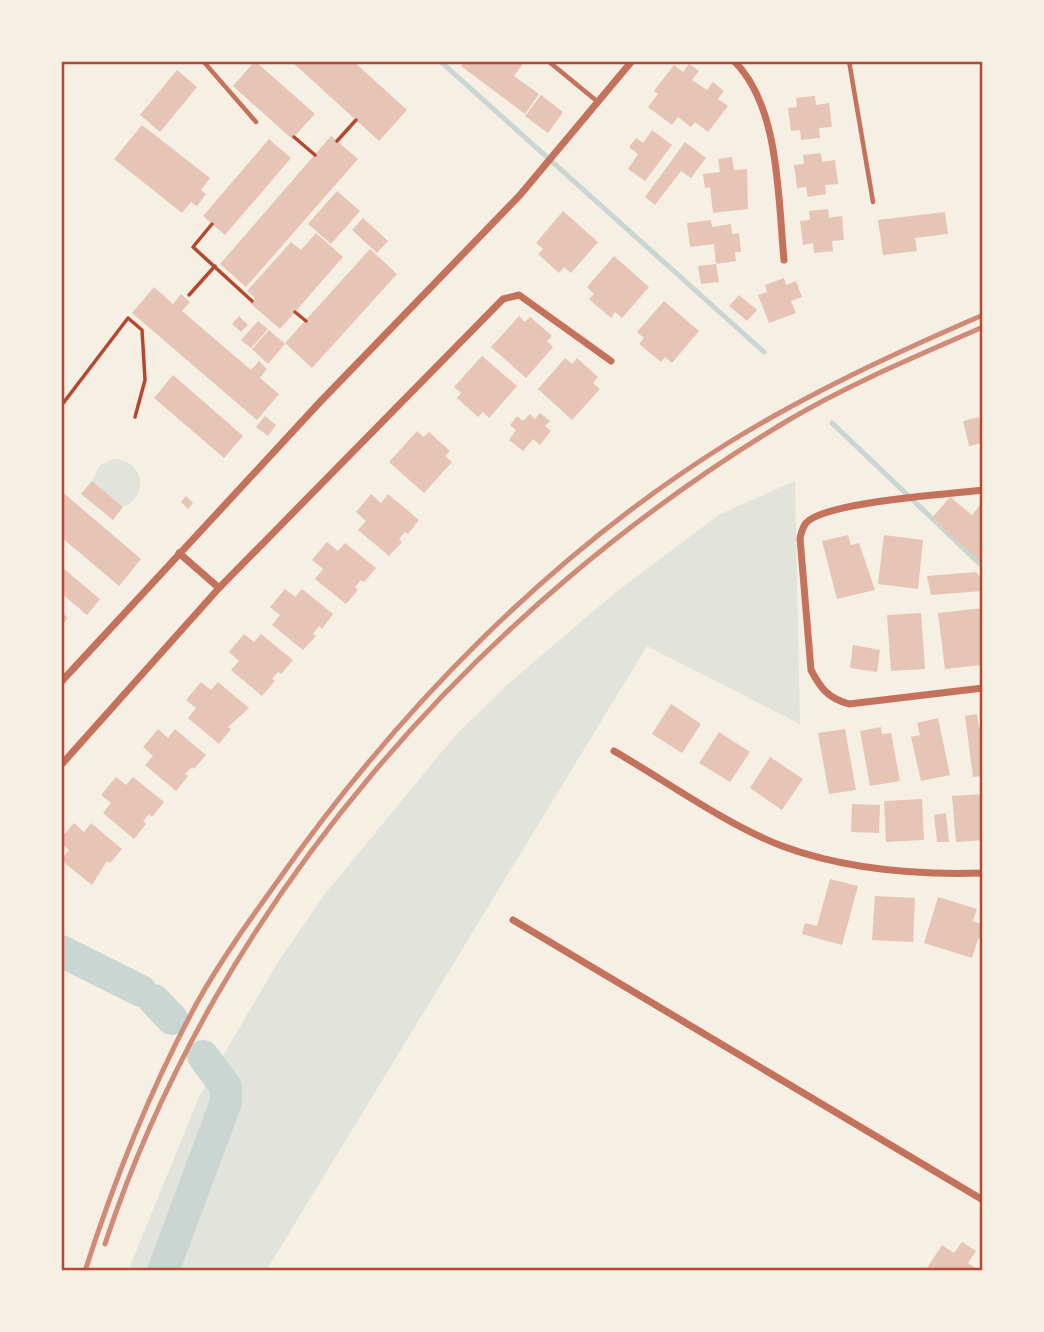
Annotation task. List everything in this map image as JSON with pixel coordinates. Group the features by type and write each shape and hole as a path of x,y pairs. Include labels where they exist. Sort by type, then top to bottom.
{"street":[{"path":"61,682 178,553 559,151 632,61"},
{"path":"734,61 760,98 769,131 784,260"},
{"path":"61,765 219,588 503,299 519,295 536,304 611,362"},
{"path":"983,490 878,503 821,514 805,523 800,538 811,670 821,689 832,699 849,704 983,688"},
{"path":"178,553 219,588"},
{"path":"614,751 782,846 916,872 983,873"},
{"path":"513,920 983,1200"}],"lane":[{"path":"203,61 256,122"},
{"path":"548,61 599,102"},
{"path":"849,61 873,202"}],"path":[{"path":"337,141 356,120"},
{"path":"294,137 316,155"},
{"path":"212,224 193,247 252,301"},
{"path":"189,295 215,266"},
{"path":"295,312 306,321"},
{"path":"61,406 128,318 142,330 143,343 145,380 135,417"}],"shaded area":[{"path":"114,459 132,466 140,479 137,494 123,507 92,481 100,465"},
{"path":"795,481 800,724 647,646 266,1271 128,1271 199,1097 278,962 325,894 454,737 506,686 616,592 720,514"}],"building":[{"path":"255,61 315,114 292,139 233,86"},
{"path":"291,61 353,61 407,110 379,141"},
{"path":"464,61 525,61 514,76 539,94 525,114 461,66"},
{"path":"689,64 699,71 692,80 707,90 713,82 724,91 718,99 728,106 708,132 695,122 691,127 678,117 672,125 648,107 658,94 654,91 674,65 683,72"},
{"path":"177,70 197,87 160,132 140,115"},
{"path":"541,95 563,112 548,133 525,116"},
{"path":"815,96 816,105 829,103 832,127 819,128 820,138 801,140 800,130 791,131 788,108 797,107 796,98"},
{"path":"142,125 210,178 201,190 206,194 197,206 191,202 182,213 114,159"},
{"path":"652,130 672,145 645,181 628,169 638,154 629,147 636,138 643,143"},
{"path":"331,136 358,159 246,287 220,264"},
{"path":"269,139 291,158 225,235 203,216"},
{"path":"685,142 706,158 691,178 681,171 655,205 645,197"},
{"path":"821,153 822,162 835,160 838,184 825,185 826,194 808,197 806,187 797,188 794,165 804,164 803,155"},
{"path":"732,157 734,170 747,169 748,209 713,213 710,187 705,188 703,174 720,172 718,159"},
{"path":"337,191 360,211 331,244 308,224"},
{"path":"828,209 829,218 842,216 844,240 832,241 833,251 814,253 813,243 803,245 800,221 810,220 809,211"},
{"path":"563,211 598,242 571,273 564,267 559,273 538,254 543,249 536,243"},
{"path":"945,212 948,234 915,238 917,251 883,255 878,220"},
{"path":"363,218 388,241 377,253 352,230"},
{"path":"711,220 712,227 731,224 732,234 739,233 741,252 735,252 736,261 716,264 714,244 690,247 687,223"},
{"path":"316,233 343,257 280,329 250,303 255,298 247,291 291,242 301,250"},
{"path":"370,249 397,274 312,368 285,343"},
{"path":"614,256 649,287 622,318 615,312 611,318 589,299 594,294 587,287"},
{"path":"716,264 719,282 701,284 698,266"},
{"path":"784,278 786,285 796,281 802,297 791,301 796,313 769,323 758,295 767,292 765,285"},
{"path":"154,287 173,304 181,294 190,302 182,311 251,370 259,361 267,369 260,378 279,394 257,420 132,313"},
{"path":"739,295 757,310 747,321 729,306"},
{"path":"664,301 699,331 672,363 665,357 661,362 639,344 644,338 637,332"},
{"path":"239,316 248,325 241,332 232,324"},
{"path":"519,316 525,322 530,317 552,336 547,341 553,347 526,378 491,347"},
{"path":"258,321 268,329 251,348 241,340"},
{"path":"269,330 285,344 268,364 252,349"},
{"path":"482,356 517,386 489,418 483,412 478,417 457,398 461,393 454,387"},
{"path":"565,358 572,364 577,358 598,377 593,383 600,389 572,420 538,389"},
{"path":"173,375 243,436 224,458 154,398"},
{"path":"540,413 550,421 545,426 551,431 540,445 533,439 523,451 509,440 516,430 510,425 517,416 523,421 530,414 535,419"},
{"path":"265,416 276,425 268,436 256,427"},
{"path":"979,417 983,443 969,446 963,421"},
{"path":"417,431 423,437 429,432 450,451 445,456 452,462 424,493 389,462"},
{"path":"92,481 123,507 113,520 81,494"},
{"path":"61,491 141,559 119,586 61,537"},
{"path":"371,494 381,503 388,494 419,520 408,534 405,532 399,539 402,542 389,556 358,530 366,521 356,512"},
{"path":"186,496 193,503 188,509 181,502"},
{"path":"950,497 972,515 980,505 983,507 983,564 932,518"},
{"path":"848,535 851,545 859,543 875,590 837,599 822,541"},
{"path":"884,535 923,540 918,589 878,584"},
{"path":"327,542 338,551 345,543 376,568 364,582 361,580 355,587 358,590 346,604 315,579 323,569 312,560"},
{"path":"64,569 100,599 87,615 61,593"},
{"path":"976,572 983,581 983,591 931,595 927,576"},
{"path":"285,589 295,597 302,589 333,614 322,629 319,626 313,634 316,636 303,650 272,625 280,615 270,607"},
{"path":"983,608 983,665 945,669 938,613"},
{"path":"61,612 68,618 61,626"},
{"path":"921,613 925,669 891,671 887,615"},
{"path":"244,634 254,642 261,634 293,660 281,674 278,672 272,679 275,681 262,696 231,670 239,661 229,652"},
{"path":"853,645 880,650 877,672 850,668"},
{"path":"201,682 211,690 218,682 249,708 228,727 231,729 219,744 188,718 196,708 186,700"},
{"path":"671,704 701,724 682,753 652,734"},
{"path":"977,714 979,728 983,727 983,776 973,777 965,716"},
{"path":"938,718 950,775 921,781 911,737 920,735 917,723"},
{"path":"881,727 882,734 891,733 900,781 870,786 860,731"},
{"path":"158,729 168,738 175,729 206,755 194,769 192,767 185,774 188,776 176,791 145,765 153,756 143,747"},
{"path":"845,729 856,790 829,794 818,733"},
{"path":"719,732 750,752 730,782 699,763"},
{"path":"770,757 803,779 782,810 750,788"},
{"path":"116,777 126,785 133,777 164,802 152,817 149,814 143,821 146,824 134,839 103,813 111,803 101,795"},
{"path":"983,794 983,840 956,842 952,796"},
{"path":"922,799 924,840 886,842 884,801"},
{"path":"852,804 880,805 879,833 851,832"},
{"path":"946,813 949,842 937,842 934,815"},
{"path":"74,823 84,832 91,823 122,849 110,863 107,861 92,885 61,860 69,850 61,843 61,838"},
{"path":"830,879 858,886 842,945 802,934 805,923 817,926"},
{"path":"875,896 915,898 913,942 872,940"},
{"path":"938,897 977,909 973,921 983,925 983,940 978,939 972,958 924,943"},
{"path":"962,1242 976,1251 968,1263 980,1271 925,1271 942,1245 954,1253"}],"waterway":[{"path":"440,61 764,352"},
{"path":"832,423 983,567"},
{"path":"61,951 141,991"},
{"path":"154,1000 172,1019"},
{"path":"163,1271 226,1102 226,1087 203,1056"}],"railway":[{"path":"85,1271 122,1167 150,1100 181,1033 207,986 246,926 324,819 373,757 426,697 481,640 539,586 599,534 662,487 728,443 790,407 885,359 983,315"},
{"path":"105,1244 154,1118 216,997 290,881 373,773 466,672 567,579 674,495 787,421 834,395 983,327"}]}
